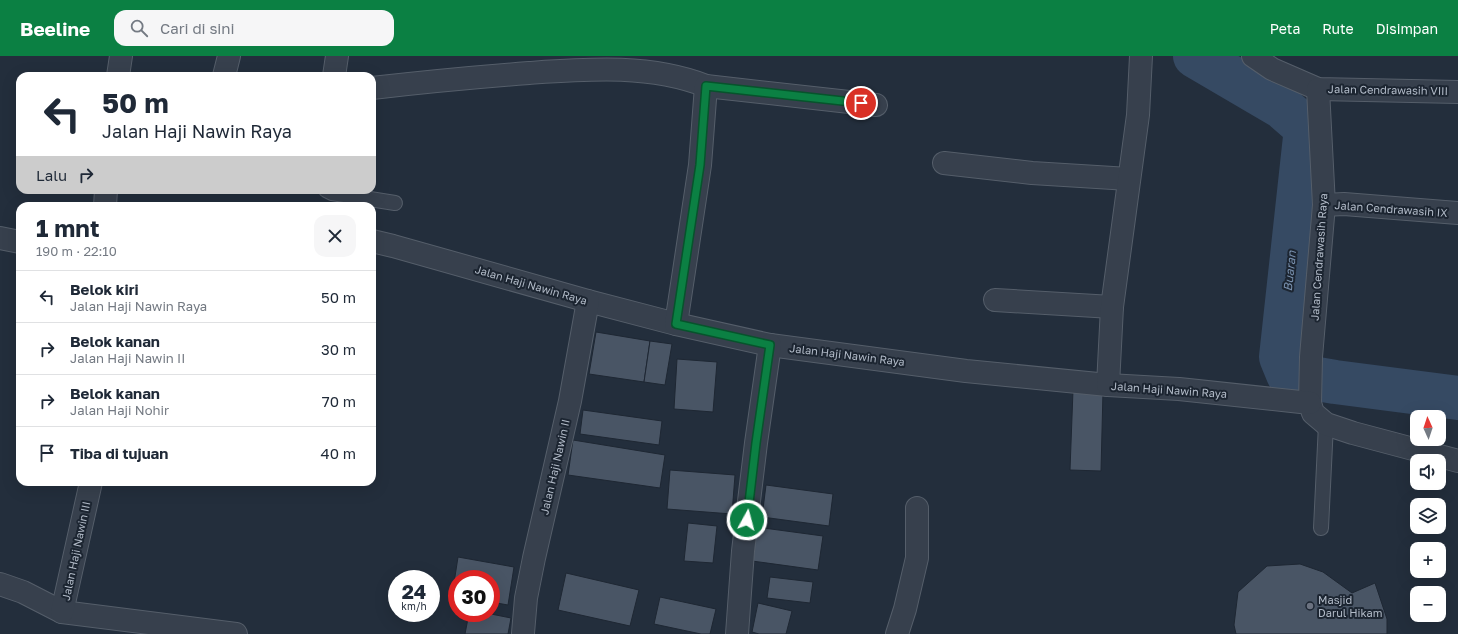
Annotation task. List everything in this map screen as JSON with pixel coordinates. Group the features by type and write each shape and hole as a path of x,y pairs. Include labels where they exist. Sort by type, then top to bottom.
{"street":[{"path":"119,72 121,56"},
{"path":"225,72 229,56"},
{"path":"335,72 337,56"},
{"path":"1108,385 1112,307 1138,115 1141,56"},
{"path":"1253,56 1272,69 1318,89"},
{"path":"376,88 456,79 591,69 639,70 700,84 876,105"},
{"path":"676,324 700,165 700,84"},
{"name":"Jalan Cendrawasih VIII","path":"1318,89 1458,92"},
{"name":"Jalan Cendrawasih Raya","path":"1310,395 1311,357 1324,205 1318,89"},
{"path":"944,163 1032,173 1129,179"},
{"name":"Jalan Cendrawasih IX","path":"1324,205 1344,204 1458,213"},
{"path":"0,238 16,241"},
{"name":"Jalan Haji Nawin Raya","path":"376,242 588,301 676,324 770,345 966,372 1108,385 1310,395"},
{"path":"995,300 1112,307"},
{"name":"Jalan Haji Nawin II","path":"523,633 526,598 570,401 588,301"},
{"path":"737,634 743,551 770,345"},
{"path":"1310,395 1313,413 1326,424 1353,433 1458,461"},
{"name":"Jalan Haji Nawin III","path":"90,486 62,612 236,634"},
{"path":"897,634 917,558 917,508"},
{"path":"0,584 23,592 62,612"}],"lane":[{"path":"338,194 395,203"},
{"path":"1321,528 1326,424"}],"building":[{"path":"596,332 650,341 644,382 589,374"},
{"path":"650,341 672,344 665,385 644,382"},
{"path":"677,359 717,362 713,412 674,409"},
{"path":"1073,390 1103,391 1101,471 1070,470"},
{"path":"583,410 662,421 659,445 580,434"},
{"path":"573,440 665,455 660,488 568,475"},
{"path":"670,470 735,475 732,514 667,509"},
{"path":"766,485 833,494 829,526 762,517"},
{"path":"688,523 717,526 713,563 684,561"},
{"path":"756,527 823,536 818,570 752,561"},
{"path":"458,557 514,567 508,605 500,604 500,570 456,570"},
{"name":"Masjid Darul Hikam","path":"1300,564 1323,572 1352,593 1375,583 1387,619 1387,634 1236,634 1234,625 1238,592 1267,566"},
{"path":"566,573 639,590 630,626 558,610"},
{"path":"770,577 813,582 810,603 767,598"},
{"path":"660,597 716,609 710,634 701,634 654,624"},
{"path":"758,603 792,611 786,634 759,634 752,632"},
{"path":"500,616 511,618 508,634 465,634 467,622 500,622"}],"waterway":[{"name":"Buaran","path":"1195,56 1282,107 1306,128 1281,357 1288,374 1335,382 1458,398"}],"place":[{"name":"Masjid Darul Hikam","path":"1310,606"}],"route":[{"path":"747,520 770,345 676,324 700,165 706,86 861,103"}]}
